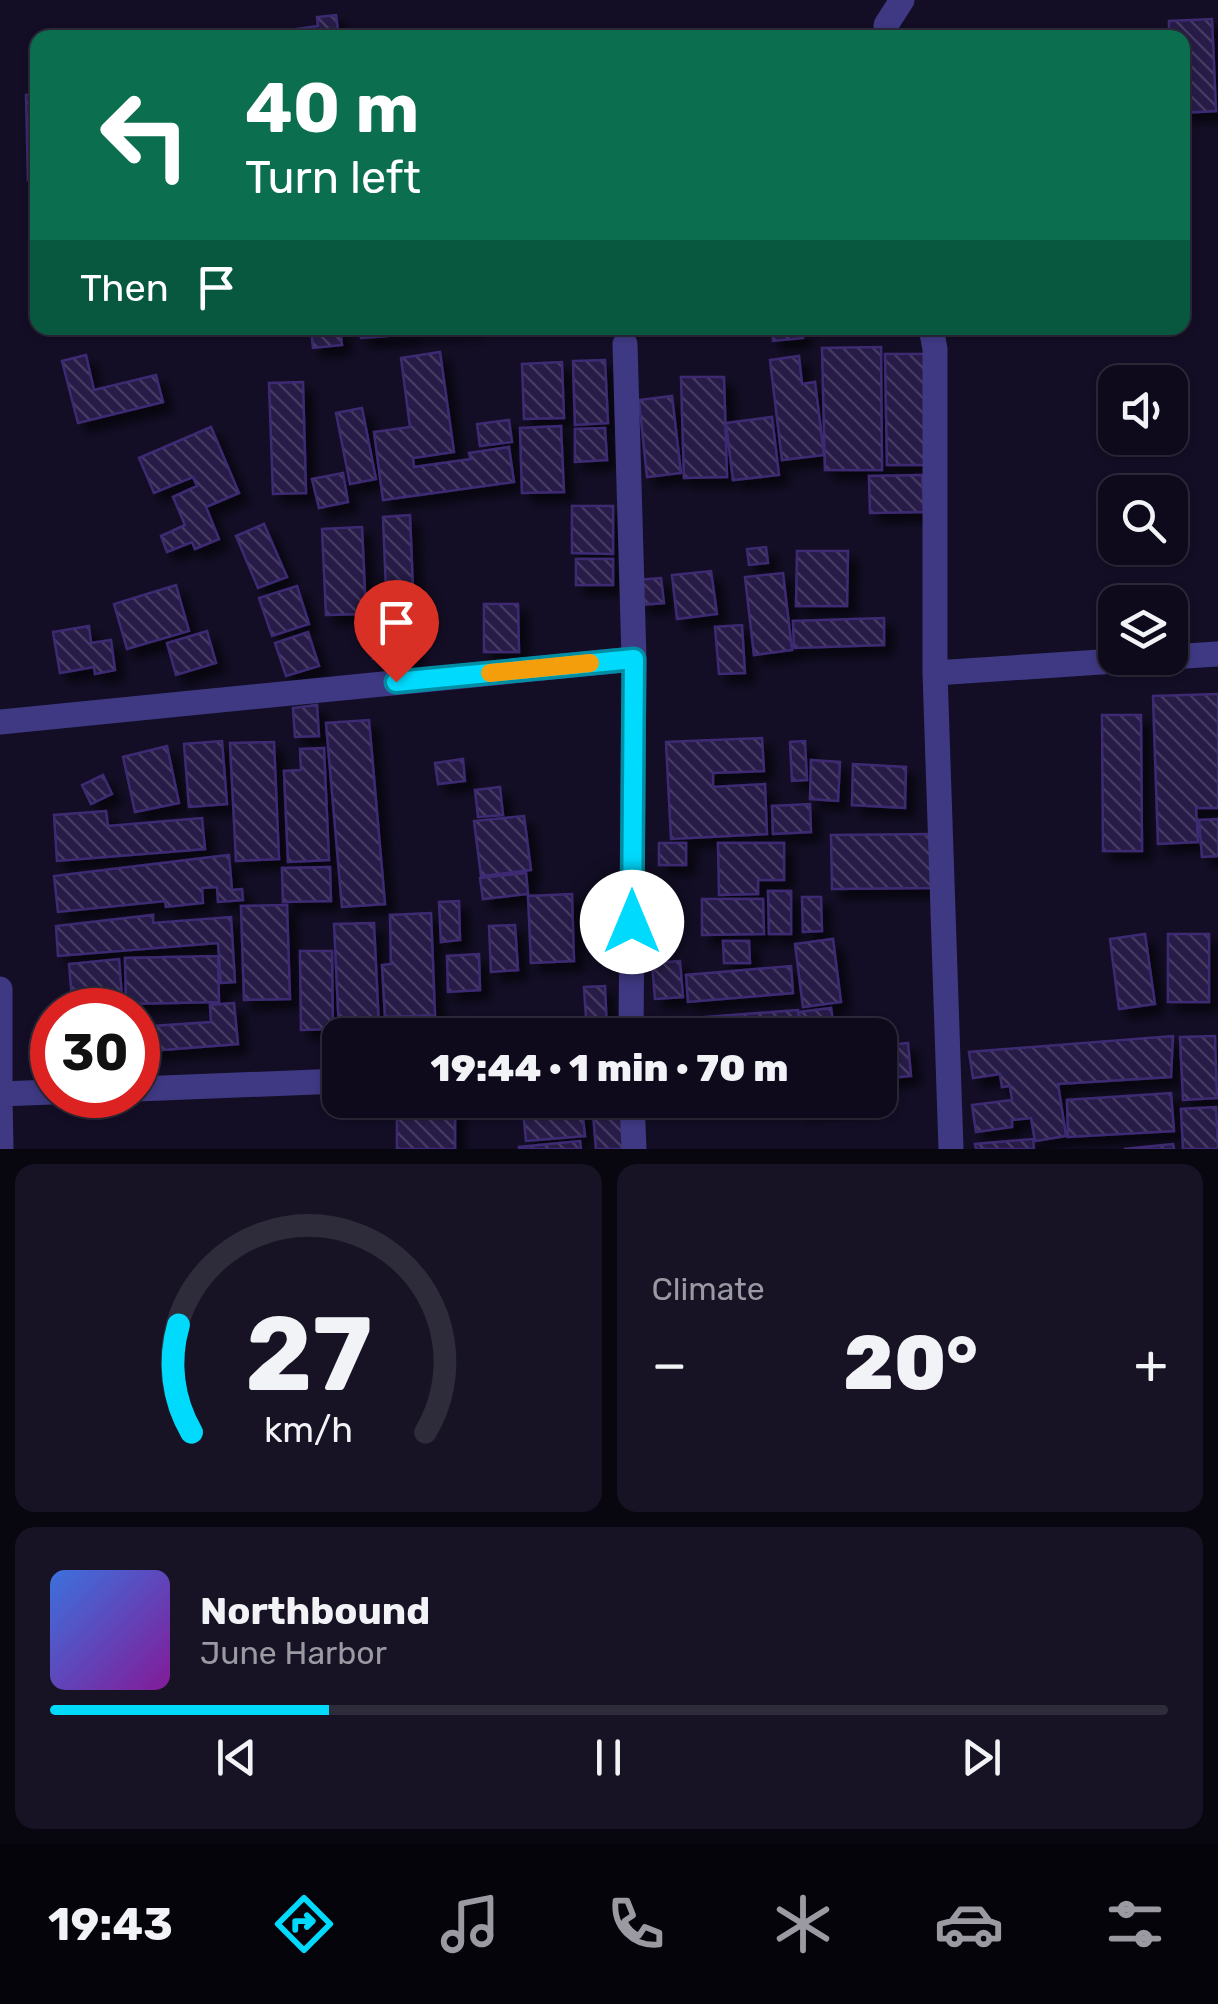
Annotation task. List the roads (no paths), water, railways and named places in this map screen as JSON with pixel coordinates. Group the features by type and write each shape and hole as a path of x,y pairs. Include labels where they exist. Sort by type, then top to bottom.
{"street":[{"path":"887,30 886,24 902,0"},
{"path":"933,335 935,673 951,1149"},
{"path":"625,344 634,659 630,1018"},
{"path":"1188,656 1218,654"},
{"path":"0,722 634,659"},
{"path":"935,673 1098,662"},
{"path":"0,989 0,1149"},
{"path":"160,1088 322,1082"},
{"path":"0,1094 30,1093"},
{"path":"633,1118 634,1149"}]}
